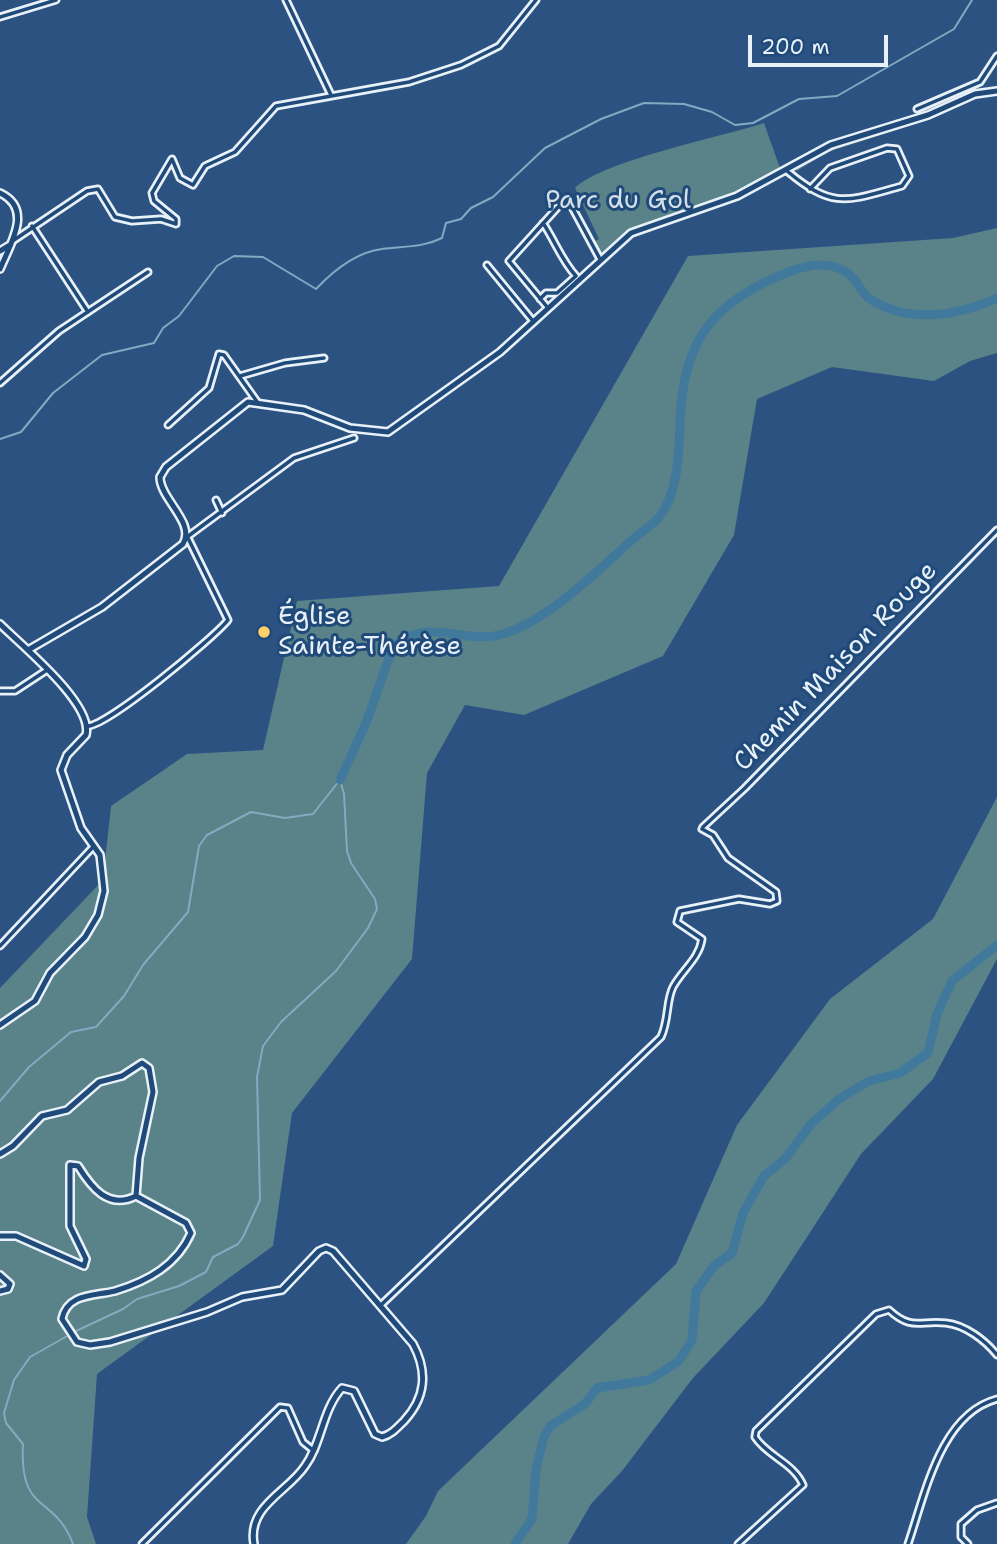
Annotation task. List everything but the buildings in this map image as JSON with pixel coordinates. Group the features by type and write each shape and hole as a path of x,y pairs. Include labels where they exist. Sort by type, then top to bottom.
{"main road":[{"path":"28,650 102,607 178,549 187,537 162,490 160,477 248,402 304,410 350,428 388,432 500,352 600,259 636,230 737,196 831,145 928,115 975,94 997,91"},
{"path":"0,193 13,201 19,213 0,269"},
{"path":"0,251 10,245"},
{"path":"0,625 28,650 75,702 87,726 86,735 66,755 61,770 77,820 95,845 105,879 98,915 85,937 50,973 30,1006 8,1017 0,1025"},
{"path":"0,1154 13,1146 42,1116 67,1110 99,1082 121,1076 142,1063 149,1068 153,1092 139,1157 136,1196"},
{"path":"0,1236 16,1236 83,1266 87,1261 70,1226 69,1165 78,1166 96,1192 107,1198 136,1196 186,1223 191,1229 188,1240 176,1258 156,1273 116,1290 76,1299 64,1313 65,1326 72,1338 83,1345 110,1342 207,1312 242,1297 282,1290 323,1248 333,1251 407,1335 421,1359 424,1378 419,1402 391,1433 382,1437 375,1434 354,1391 342,1388 328,1411 314,1451 298,1476 264,1507 255,1526 254,1544"},
{"path":"0,1275 10,1284 0,1291"}],"street":[{"path":"0,17 56,0"},
{"path":"286,0 331,95"},
{"path":"10,245 31,226 88,191 98,189 115,217 132,221 160,219 176,224 176,219 154,201 152,193 172,159 180,178 193,185 205,166 235,152 276,106 409,82 461,65 499,46 536,0"},
{"path":"917,109 980,82 997,56"},
{"path":"787,171 810,189 846,201 902,186 909,176 897,149 887,148 830,168 810,189"},
{"path":"548,308 509,261 558,207"},
{"path":"572,207 600,259"},
{"path":"540,299 546,293 557,293 576,276 565,264 558,245 543,223"},
{"path":"31,226 88,312"},
{"path":"487,265 533,321"},
{"path":"0,383 59,331 148,272"},
{"path":"168,425 209,388 219,354 224,355 258,403"},
{"path":"240,376 285,363 324,358"},
{"path":"87,726 98,725 133,700 228,620 187,537 210,523 294,458 354,438"},
{"path":"216,500 222,513"},
{"name":"Chemin Maison Rouge","path":"381,1305 661,1037 668,1022 670,991 700,949 702,939 677,922 680,911 739,899 770,904 777,901 776,892 728,858 713,835 702,830 997,530"},
{"path":"0,691 15,691 47,670"},
{"path":"0,946 95,845"},
{"path":"738,1544 803,1485 799,1475 761,1446 755,1437 756,1431 876,1314 889,1310 908,1324 945,1323 966,1329 997,1355"},
{"path":"908,1544 927,1488 954,1432 978,1405 997,1399"},
{"path":"142,1544 280,1407 288,1408 303,1442 314,1451"},
{"path":"968,1544 961,1536 961,1524 977,1510 997,1503"}],"green space":[{"path":"976,98 936,117 828,152 795,172 819,153 837,145 930,116"},
{"name":"Parc du Gol","path":"764,123 781,171 725,198 638,226 601,255 593,242 599,239 575,188 589,178 635,159"},
{"path":"997,228 997,353 970,361 934,381 832,367 757,399 734,535 663,656 524,715 465,705 427,773 412,959 292,1113 273,1246 97,1374 87,1517 96,1544 0,1544 0,988 103,880 111,806 187,754 263,750 297,601 499,586 688,256 953,238"},
{"path":"997,797 997,959 933,1079 861,1154 764,1303 693,1378 622,1471 591,1504 568,1544 406,1544 426,1516 438,1491 676,1264 737,1125 830,999 933,919"}],"waterway":[{"path":"0,439 21,432 53,393 102,355 154,343 163,328 179,316 217,266 234,256 263,257 316,289 338,269 364,254 420,245 442,238 446,223 461,219 471,208 493,197 545,148 601,119 644,103 684,104 712,112 735,125 753,123 799,99 837,96 954,29 972,0"},
{"path":"340,780 366,723 393,647 418,633 485,637 517,629 535,620 570,595 660,516 674,484 682,395 695,347 722,310 741,296 791,271 824,265 847,273 868,297 900,312 933,315 950,313 997,298"},
{"path":"74,1332 123,1309 137,1299 179,1286 206,1272 213,1257 238,1244 243,1237 260,1200 257,1077 263,1046 281,1022 336,971 368,928 377,909 375,899 351,863 347,851 344,794 340,780"},
{"path":"0,1101 29,1067 71,1032 96,1027 124,996 143,965 188,912 199,846 207,835 251,812 285,818 313,814 339,781"},
{"path":"515,1544 532,1519 536,1469 544,1437 550,1426 585,1404 597,1388 649,1380 679,1361 692,1340 696,1291 714,1266 732,1253 743,1213 764,1176 785,1159 811,1124 839,1099 869,1081 900,1073 928,1053 937,1014 952,981 997,945"},
{"path":"69,1335 30,1357 14,1380 4,1413 6,1423 23,1444 26,1483 39,1502 57,1517 73,1544"}],"place":[{"name":"Église Sainte-Thérèse","path":"264,632"}]}
